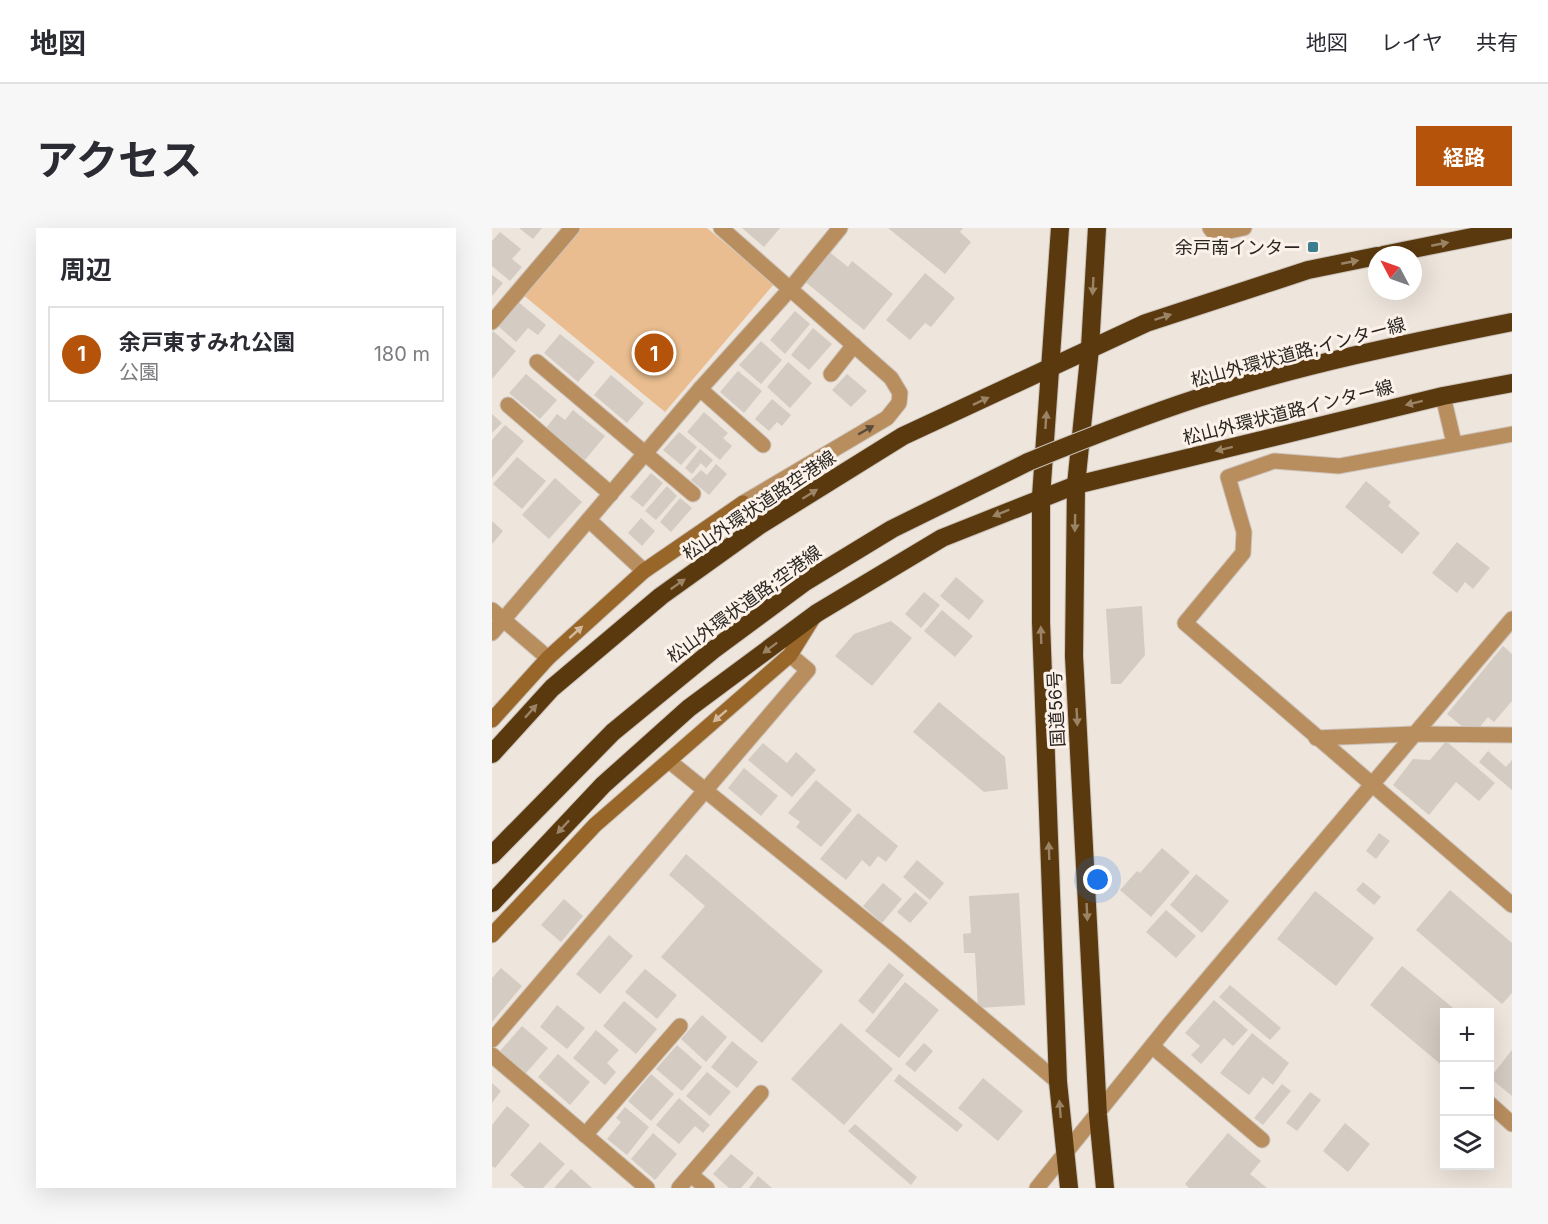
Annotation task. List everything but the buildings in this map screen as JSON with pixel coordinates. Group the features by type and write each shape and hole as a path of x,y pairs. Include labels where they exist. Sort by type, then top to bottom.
{"highway":[{"name":"国道56号","path":"1060,228 1041,497 1041,622 1058,1082 1068,1188"},
{"name":"国道56号","path":"1097,228 1090,348 1076,485 1074,656 1098,1115 1105,1188"},
{"path":"1422,247 1501,230"},
{"path":"1090,348 1146,323 1308,270 1368,258"},
{"name":"松山外環状道路;インター線","path":"1064,447 1200,398 1296,370 1512,322"},
{"name":"松山外環状道路空港線","path":"492,754 552,688 661,596 760,525 903,436 1090,348"},
{"name":"松山外環状道路インター線","path":"1076,485 1443,396 1512,383"},
{"name":"松山外環状道路;空港線","path":"492,855 613,732 713,650 805,582 892,529 1018,466 1064,447"},
{"path":"492,903 603,784 689,708 817,613 942,538 1076,485"}],"street":[{"path":"492,322 572,228"},
{"path":"492,720 548,658 644,571 743,503 887,418 899,403 900,393 891,378 721,228"},
{"path":"492,633 498,615 589,520 700,389 791,288 840,228"},
{"path":"1210,228 1215,234 1244,228"},
{"path":"831,374 854,345"},
{"path":"537,362 693,494"},
{"path":"700,389 763,445"},
{"path":"1443,396 1454,443"},
{"path":"508,405 610,494"},
{"path":"1512,434 1339,466 1274,461 1228,477 1244,532 1242,553 1185,623 1316,738 1512,904"},
{"path":"743,503 760,525"},
{"path":"589,520 644,571"},
{"path":"492,935 595,825 790,655 817,613"},
{"path":"498,615 548,658"},
{"path":"1037,1188 1371,785 1512,619"},
{"path":"492,1040 808,669 790,655"},
{"path":"1316,738 1414,734 1512,735"},
{"path":"669,761 1058,1082"},
{"path":"585,1135 680,1026"},
{"path":"1153,1047 1262,1140"},
{"path":"492,1055 647,1188"},
{"path":"679,1188 761,1093"},
{"path":"1494,1108 1512,1124"},
{"path":"691,1174 707,1188"}],"shaded area":[{"path":"579,228 707,228 774,284 665,412 522,294"}],"place":[{"name":"余戸南インター","path":"1313,247"},
{"name":"余戸東すみれ公園","path":"654,353"}]}
